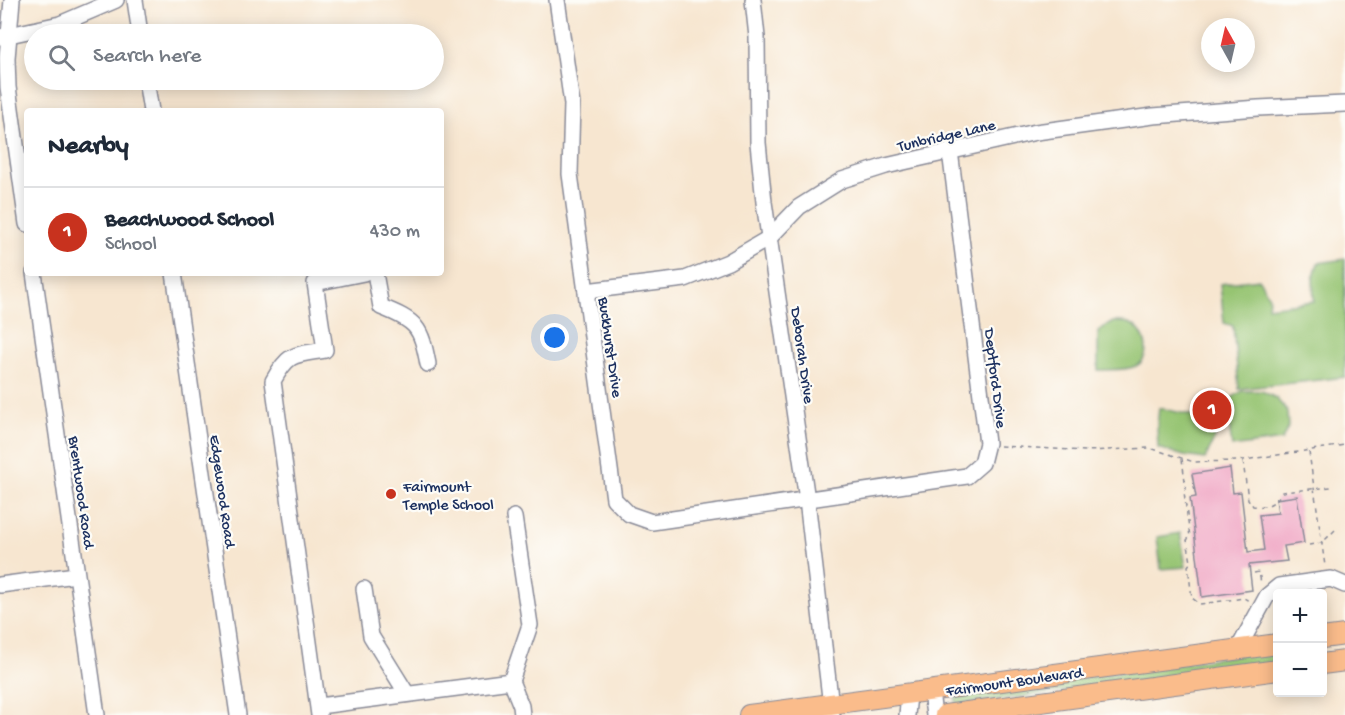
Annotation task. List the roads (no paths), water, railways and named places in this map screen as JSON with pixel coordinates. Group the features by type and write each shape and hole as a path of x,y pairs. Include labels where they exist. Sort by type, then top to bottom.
{"main road":[{"path":"1327,637 1345,635"},
{"name":"Fairmount Boulevard","path":"749,715 832,710 909,695 1273,645"},
{"path":"1327,663 1345,661"},
{"name":"Fairmount Boulevard","path":"945,715 1273,671"}],"street":[{"path":"12,0 5,36 8,87 24,202"},
{"path":"60,24 116,0"},
{"path":"135,0 139,24"},
{"name":"Buckhurst Drive","path":"557,0 572,104 570,174 614,499 628,514 652,522 807,500"},
{"name":"Deborah Drive","path":"753,0 757,37 758,143 769,238 807,500 832,710"},
{"path":"5,36 24,32"},
{"path":"148,90 151,108"},
{"name":"Tunbridge Lane","path":"586,291 685,279 728,262 769,238 799,207 842,180 886,166 1036,132 1153,116 1345,104"},
{"name":"Deptford Drive","path":"807,500 967,476 982,464 987,443 950,151"},
{"name":"Brentwood Road","path":"34,276 97,715"},
{"name":"Edgewood Road","path":"174,276 238,715"},
{"path":"349,276 315,283 325,350 296,354 284,362 273,381 319,710 407,694 511,681"},
{"path":"376,276 381,307 410,320 423,338 428,364"},
{"path":"514,517 530,625 511,681 521,706 522,715"},
{"path":"0,585 76,575"},
{"path":"1238,649 1267,596 1280,586 1331,579 1345,585"},
{"path":"364,589 371,636 407,694"},
{"path":"930,692 934,715"},
{"path":"907,715 909,695"}],"place":[{"name":"Beachwood School","path":"1212,410"},
{"name":"Fairmount Temple School","path":"391,494"}]}
